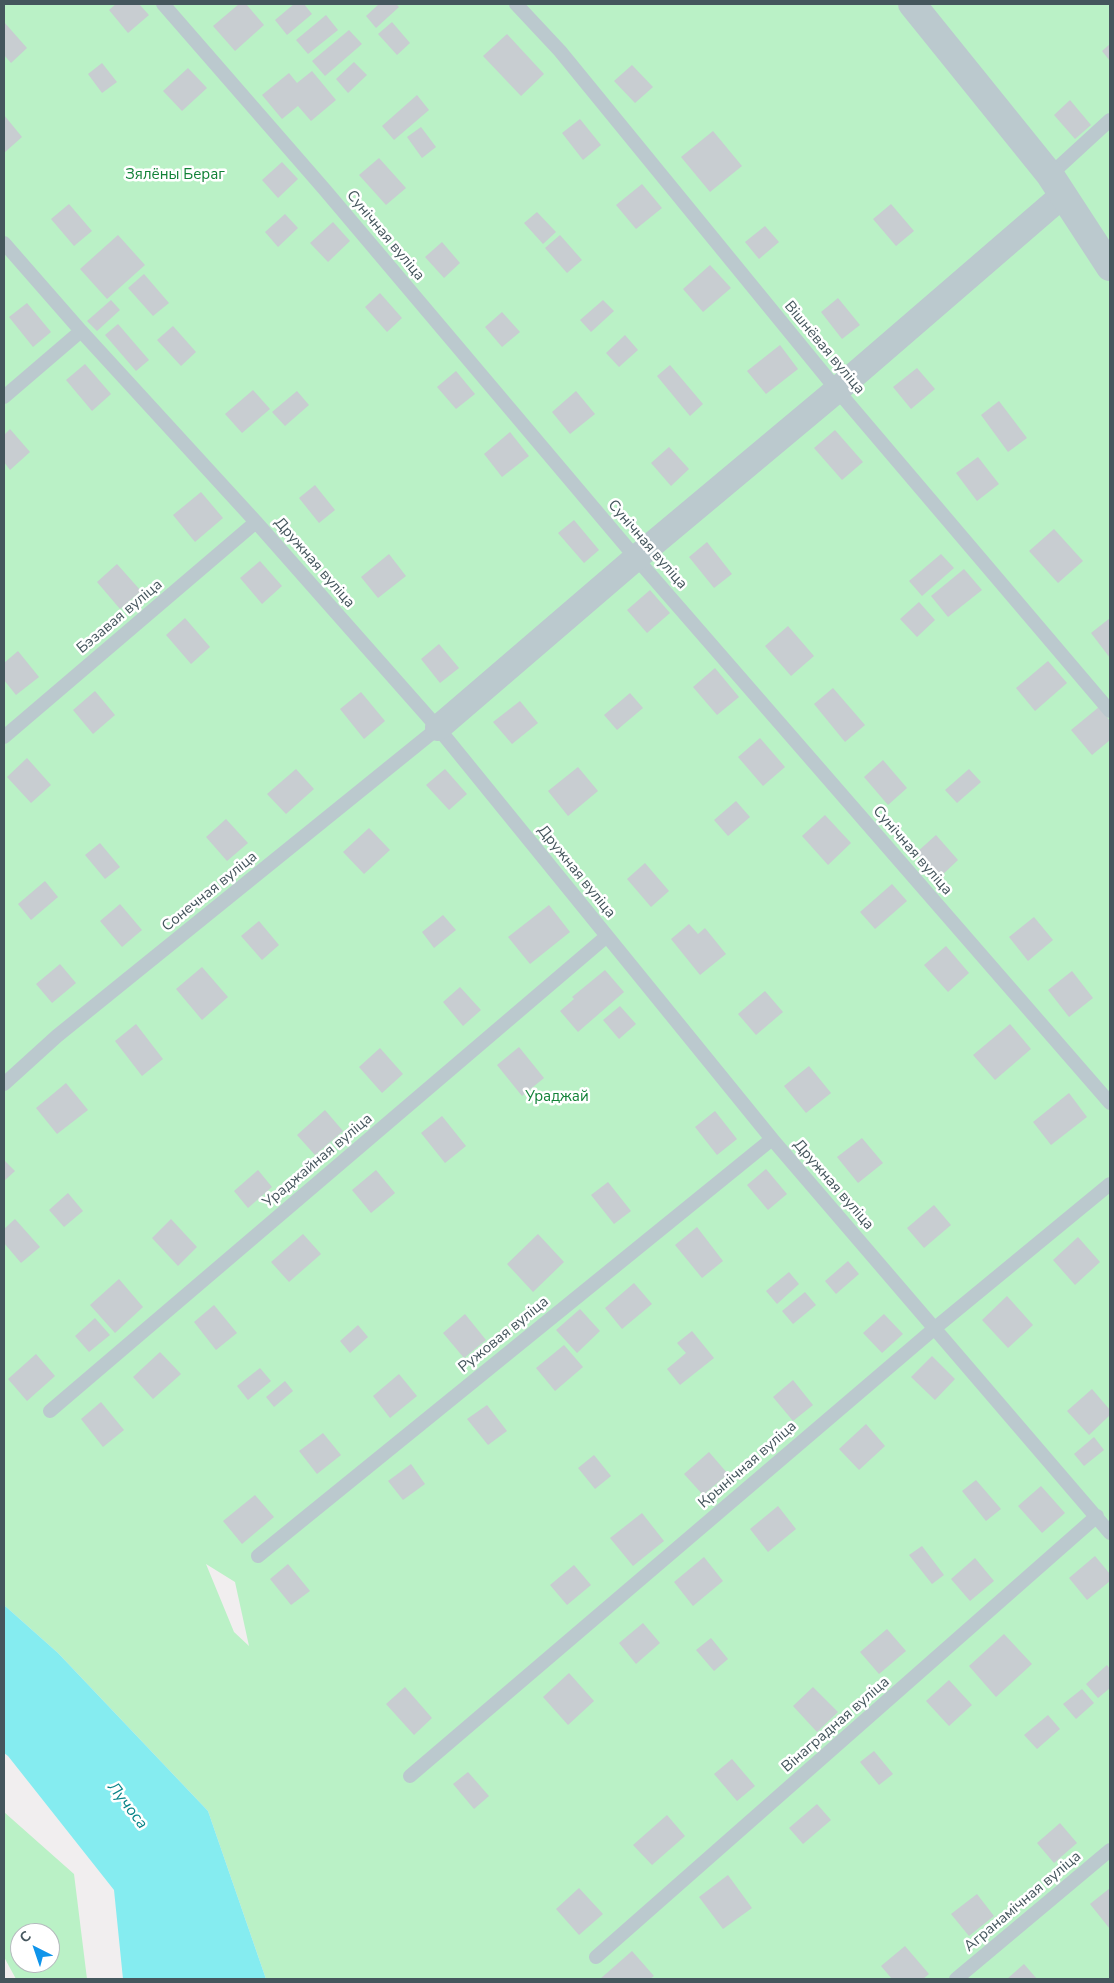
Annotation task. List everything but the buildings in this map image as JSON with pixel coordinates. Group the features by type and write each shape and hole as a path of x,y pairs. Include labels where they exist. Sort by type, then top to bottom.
{"street":[{"path":"912,4 1056,185 1110,267"},
{"path":"438,728 636,558 837,390 1056,185"}],"lane":[{"name":"Сунічная вуліца","path":"164,4 325,190 636,558 1110,1103"},
{"name":"Вішнёвая вуліца","path":"516,4 560,51 837,390 1110,711"},
{"path":"1056,185 1110,120"},
{"name":"Дружная вуліца","path":"4,243 81,332 256,522 438,728 772,1139 1110,1533"},
{"path":"4,397 81,332"},
{"name":"Бэзавая вуліца","path":"4,737 256,522"},
{"name":"Сонечная вуліца","path":"4,1084 57,1036 438,728"},
{"name":"Ураджайная вуліца","path":"50,1411 607,936"},
{"name":"Ружовая вуліца","path":"258,1556 772,1139"},
{"name":"Крынічная вуліца","path":"410,1776 934,1328 1110,1184"},
{"name":"Вінаградная вуліца","path":"596,1957 1097,1516"},
{"name":"Агранамічная вуліца","path":"956,1979 1110,1850"}],"green space":[{"name":"Ураджай","path":"4,4 1110,4 1110,1979 266,1979 208,1811 58,1653 4,1605","holes":["206,1564 235,1582 249,1646 234,1632"]},
{"path":"4,1812 74,1874 87,1979 16,1979 13,1973 60,1973 60,1923 10,1923 10,1968 4,1957"}],"water":[{"name":"Лучоса","path":"4,1605 58,1653 208,1811 266,1979 123,1979 114,1890 4,1753"}],"park label":[{"name":"Зялёны Бераг","path":"175,175"}]}
